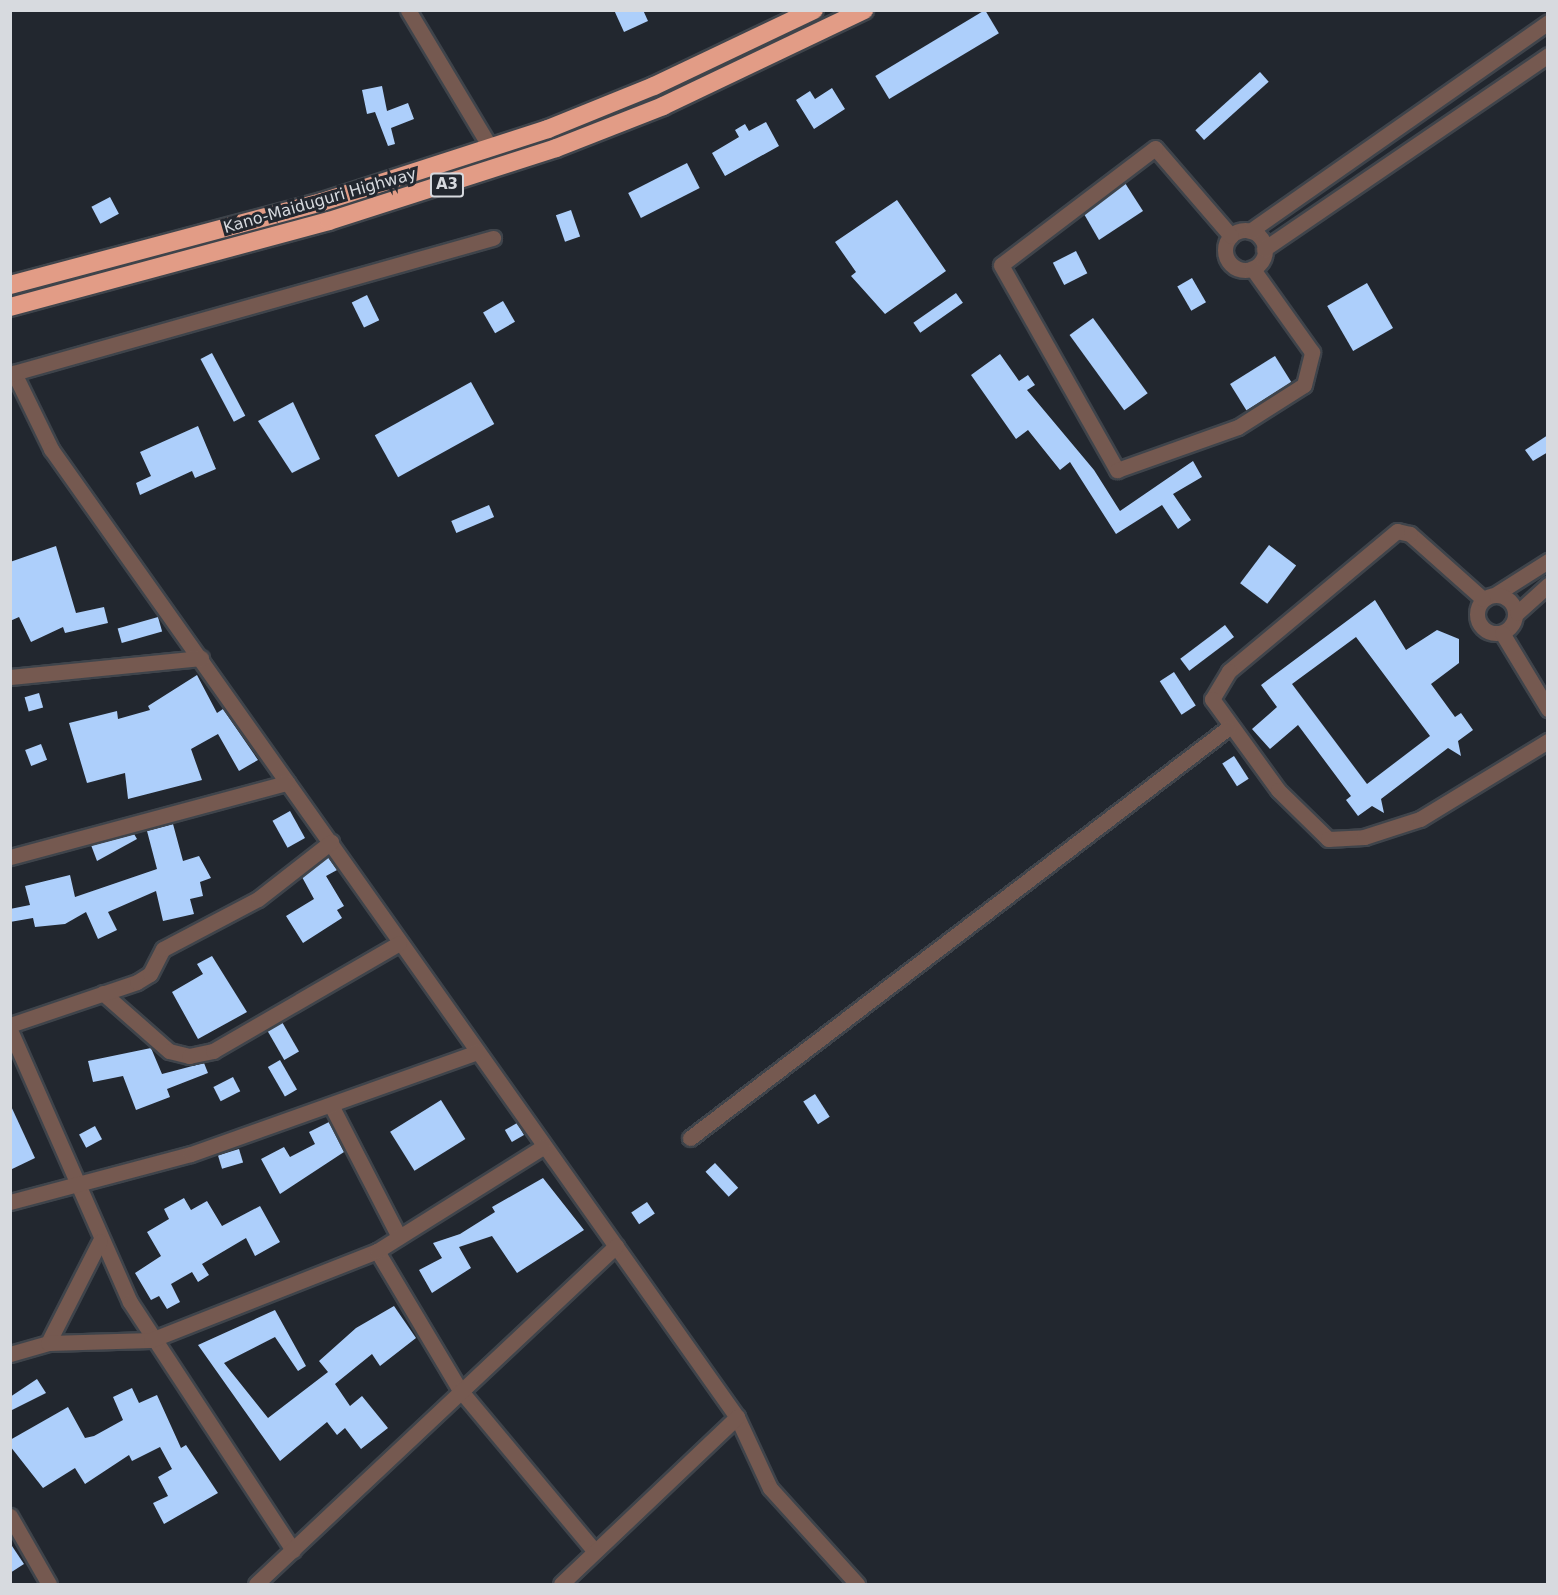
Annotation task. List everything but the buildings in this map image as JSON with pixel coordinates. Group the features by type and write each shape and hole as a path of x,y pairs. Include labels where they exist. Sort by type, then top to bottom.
{"highway":[{"name":"Kano-Maiduguri Highway","path":"10,285 322,202 490,147 654,86 814,10"},
{"name":"Kano-Maiduguri Highway","path":"10,307 329,221 556,148 663,106 864,10"},
{"path":"74,268 78,290"}],"street":[{"path":"408,10 490,147"},
{"path":"1252,268 1238,269 1228,261 1225,248 1231,236 1251,231 1548,22"},
{"path":"1252,268 1264,249 1548,55"},
{"path":"1231,236 1155,148 1001,265 1117,470 1238,427 1304,384 1312,352 1252,268"},
{"path":"1251,231 1264,249"},
{"path":"494,238 12,373 51,449 331,842 399,943 543,1147 737,1417 770,1488 857,1584"},
{"path":"1516,613 1510,599 1489,596 1410,534 1396,531 1229,671 1212,699 1228,728 1328,840 1364,837 1420,819 1548,741"},
{"path":"1548,561 1489,596 1476,610 1479,624 1489,633 1502,633 1513,625 1516,613 1548,585"},
{"path":"1502,633 1548,709"},
{"path":"10,677 201,658"},
{"path":"690,1138 1228,728"},
{"path":"10,857 287,783"},
{"path":"10,1025 150,974 163,949 258,899 331,842"},
{"path":"103,993 170,1051 189,1056 213,1051 399,943"},
{"path":"10,1030 100,1241 151,1340 293,1550"},
{"path":"10,1202 191,1154 332,1107 477,1052"},
{"path":"332,1107 399,1237"},
{"path":"10,1354 48,1343 151,1340 377,1251 543,1147"},
{"path":"48,1343 100,1241"},
{"path":"256,1584 616,1246"},
{"path":"377,1251 460,1390 594,1550"},
{"path":"561,1584 594,1550 737,1417"},
{"path":"10,1516 49,1584"}]}
